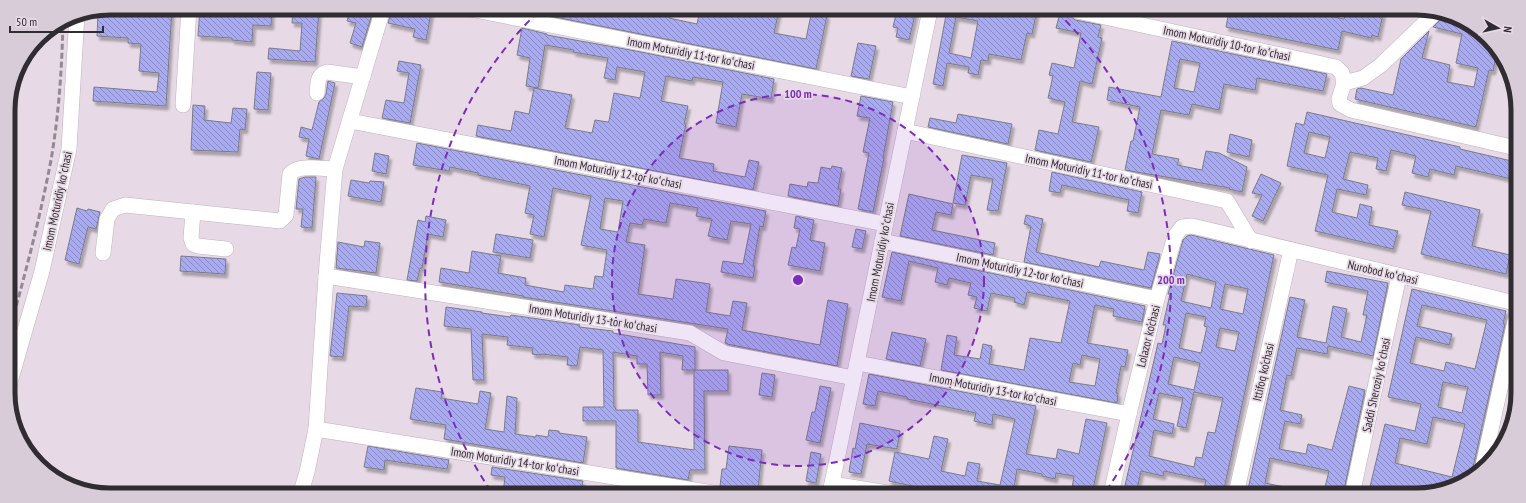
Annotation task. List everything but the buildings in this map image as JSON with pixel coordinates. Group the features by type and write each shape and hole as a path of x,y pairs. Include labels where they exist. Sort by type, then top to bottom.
{"street":[{"path":"183,105 189,15"},
{"path":"302,488 316,429 335,169 381,15"},
{"name":"Imom Moturidiy 11-tor koʻchasi","path":"500,15 912,97"},
{"name":"Imom Moturidiy koʻchasi","path":"831,488 929,15"},
{"name":"Imom Moturidiy 10-tor koʻchasi","path":"1096,15 1336,67 1342,74 1344,83"},
{"path":"1431,16 1381,65 1363,78 1344,83 1339,99 1340,104 1351,110 1511,147"},
{"name":"Imom Moturidiy koʻchasi","path":"15,365 42,271 69,149 77,21"},
{"path":"317,93 320,76 323,73 327,72 363,77"},
{"name":"Imom Moturidiy 12-tor koʻchasi","path":"350,121 885,224"},
{"name":"Imom Moturidiy 11-tor koʻchasi","path":"905,131 1227,201 1251,241"},
{"path":"104,253 107,219 113,209 125,205 280,221 286,215 290,174 293,170 299,168 335,169"},
{"path":"193,212 191,238 193,244 198,246 226,249"},
{"name":"Lolazor ko‘chasi","path":"1112,488 1128,414 1174,236 1182,227 1192,226 1251,241"},
{"name":"Imom Moturidiy 12-tor koʻchasi","path":"882,241 1158,299"},
{"name":"Nurobod koʻchasi","path":"1251,241 1511,302"},
{"name":"Ittifoq ko‘chasi","path":"1237,488 1291,250"},
{"name":"Imom Moturidiy 13-tor koʻchasi","path":"326,276 690,333 724,353 855,370 1128,414"},
{"name":"Saddi Sheroziy koʻchasi","path":"1354,488 1399,276"},
{"path":"1485,458 1511,339"},
{"name":"Imom Moturidiy 14-tor koʻchasi","path":"316,429 682,488"}],"railway":[{"path":"15,310 32,246 51,160 60,90 63,28"}]}
